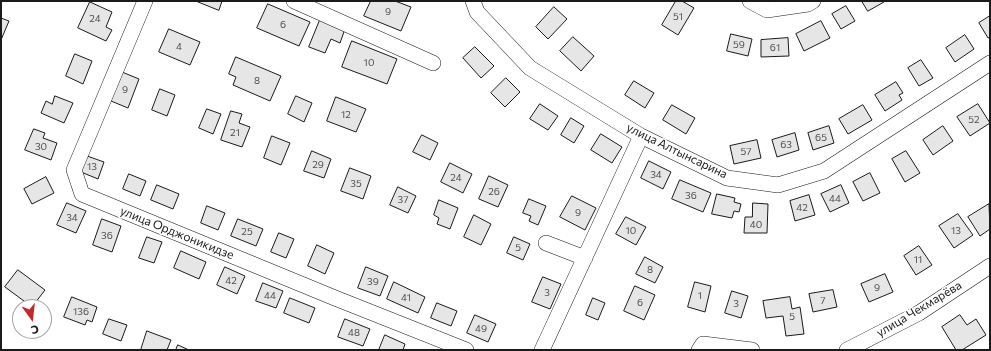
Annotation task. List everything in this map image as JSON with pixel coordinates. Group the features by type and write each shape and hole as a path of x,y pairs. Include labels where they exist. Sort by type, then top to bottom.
{"lane":[{"name":"улица Орджоникидзе","path":"145,1 74,170 82,194 466,350"},
{"path":"294,1 433,63"},
{"name":"улица Алтынсарина","path":"473,1 477,12 530,68 642,136 727,178 778,185 824,171 990,63"},
{"path":"750,1 767,10 808,4 813,1"},
{"path":"542,350 642,136"},
{"path":"546,243 585,258"},
{"name":"улица Чекмарёва","path":"847,350 919,312 990,266"},
{"path":"699,350 703,344 752,350"}],"building":[{"path":"196,1 222,1 219,10"},
{"path":"371,1 395,1 411,7 401,31 364,16"},
{"path":"676,1 682,1 694,8 678,35 662,25"},
{"path":"862,1 883,1 884,2 868,11"},
{"path":"90,2 112,12 106,27 112,30 106,41 78,28"},
{"path":"268,4 310,22 299,46 257,28"},
{"path":"846,6 855,21 841,29 832,14"},
{"path":"554,7 567,19 548,39 536,27"},
{"path":"990,16 990,37 988,38 979,23"},
{"path":"1,18 9,21 1,40"},
{"path":"320,20 345,29 340,43 331,39 325,53 309,47"},
{"path":"821,21 830,38 804,51 796,34"},
{"path":"169,29 200,42 190,65 159,52"},
{"path":"731,34 752,39 748,56 727,51"},
{"path":"965,35 974,49 955,62 946,48"},
{"path":"573,37 594,56 581,71 560,51"},
{"path":"788,38 789,56 761,57 761,40"},
{"path":"352,41 397,59 387,84 342,67"},
{"path":"475,47 494,66 481,78 463,58"},
{"path":"75,54 92,61 83,84 66,76"},
{"path":"236,57 281,76 270,101 233,85 236,77 229,74"},
{"path":"921,60 933,78 919,86 908,68"},
{"path":"122,72 139,79 128,108 111,101"},
{"path":"506,78 520,92 505,107 491,93"},
{"path":"634,81 654,93 645,108 625,95"},
{"path":"896,82 903,93 899,95 902,100 885,111 875,95"},
{"path":"160,89 175,95 167,116 152,110"},
{"path":"55,96 73,103 64,123 41,113 46,101 52,104"},
{"path":"296,96 312,103 304,122 288,114"},
{"path":"336,97 366,109 356,132 327,121"},
{"path":"540,104 558,116 548,130 530,119"},
{"path":"978,104 990,123 970,136 957,117"},
{"path":"672,105 695,118 686,134 663,120"},
{"path":"863,105 872,120 848,134 839,119"},
{"path":"207,109 221,114 213,134 199,128"},
{"path":"231,111 242,114 239,123 250,127 242,147 221,140"},
{"path":"571,118 584,126 574,143 561,135"},
{"path":"829,126 834,143 813,150 808,133"},
{"path":"943,126 953,141 933,155 923,140"},
{"path":"34,129 45,133 43,138 57,143 51,160 25,150"},
{"path":"795,133 799,150 777,157 772,140"},
{"path":"601,134 622,147 612,163 591,150"},
{"path":"422,135 438,143 430,160 413,152"},
{"path":"272,136 290,143 281,165 264,158"},
{"path":"757,140 761,158 734,164 730,146"},
{"path":"312,151 331,159 324,178 304,171"},
{"path":"906,151 920,173 905,182 892,159"},
{"path":"87,156 104,162 98,179 81,172"},
{"path":"649,161 671,172 663,189 641,178"},
{"path":"450,163 472,174 463,193 441,182"},
{"path":"350,168 371,176 363,199 341,191"},
{"path":"870,173 880,193 863,201 853,182"},
{"path":"129,174 146,181 140,196 123,189"},
{"path":"489,176 508,185 498,207 479,199"},
{"path":"46,177 54,193 32,204 24,189"},
{"path":"680,180 711,193 703,212 672,199"},
{"path":"157,185 179,194 173,209 151,200"},
{"path":"841,185 849,203 830,212 821,194"},
{"path":"398,187 416,196 408,213 390,205"},
{"path":"717,194 735,198 734,202 741,204 739,212 734,211 732,218 712,214"},
{"path":"809,195 815,215 795,221 790,201"},
{"path":"572,196 596,208 585,230 560,217"},
{"path":"529,199 546,206 538,225 529,221 531,216 523,213"},
{"path":"439,200 458,208 450,229 437,224 439,218 434,215"},
{"path":"67,203 86,211 76,233 57,225"},
{"path":"753,203 768,204 767,233 744,233 745,217 752,217"},
{"path":"989,204 990,229 980,236 968,217"},
{"path":"207,206 225,213 218,230 201,223"},
{"path":"958,214 973,235 954,248 939,226"},
{"path":"474,215 491,224 481,245 464,237"},
{"path":"626,217 646,227 636,245 616,234"},
{"path":"102,219 121,226 112,252 93,245"},
{"path":"238,219 263,229 256,246 231,236"},
{"path":"279,233 294,239 286,258 271,252"},
{"path":"147,237 162,242 154,263 139,258"},
{"path":"514,237 530,244 523,260 507,253"},
{"path":"317,245 334,253 325,274 308,266"},
{"path":"919,246 932,265 916,275 904,256"},
{"path":"181,251 206,262 199,279 174,268"},
{"path":"645,257 663,267 655,283 636,274"},
{"path":"225,267 245,276 237,294 217,285"},
{"path":"366,267 388,276 380,296 358,288"},
{"path":"18,270 45,290 38,299 21,299 5,287"},
{"path":"885,274 893,292 869,302 861,284"},
{"path":"543,277 561,284 550,309 532,302"},
{"path":"394,282 425,297 418,313 387,299"},
{"path":"695,282 711,286 705,312 688,307"},
{"path":"263,283 283,291 276,308 256,301"},
{"path":"635,286 655,295 644,320 624,311"},
{"path":"833,290 837,307 813,312 809,294"},
{"path":"732,291 748,296 741,318 725,313"},
{"path":"72,297 97,307 92,322 87,320 85,325 64,317"},
{"path":"790,297 792,309 800,307 804,334 786,336 783,316 766,318 763,301"},
{"path":"290,298 315,308 309,323 284,313"},
{"path":"593,298 605,303 598,320 586,315"},
{"path":"437,303 457,311 451,326 431,318"},
{"path":"475,315 496,324 488,342 467,333"},
{"path":"960,315 967,325 976,319 986,335 962,350 956,350 942,327"},
{"path":"109,319 127,325 121,341 103,334"},
{"path":"345,319 370,329 363,346 338,337"},
{"path":"147,331 171,340 167,350 141,350"},
{"path":"385,335 405,344 403,350 379,350"},
{"path":"178,345 189,350 176,350"}]}
